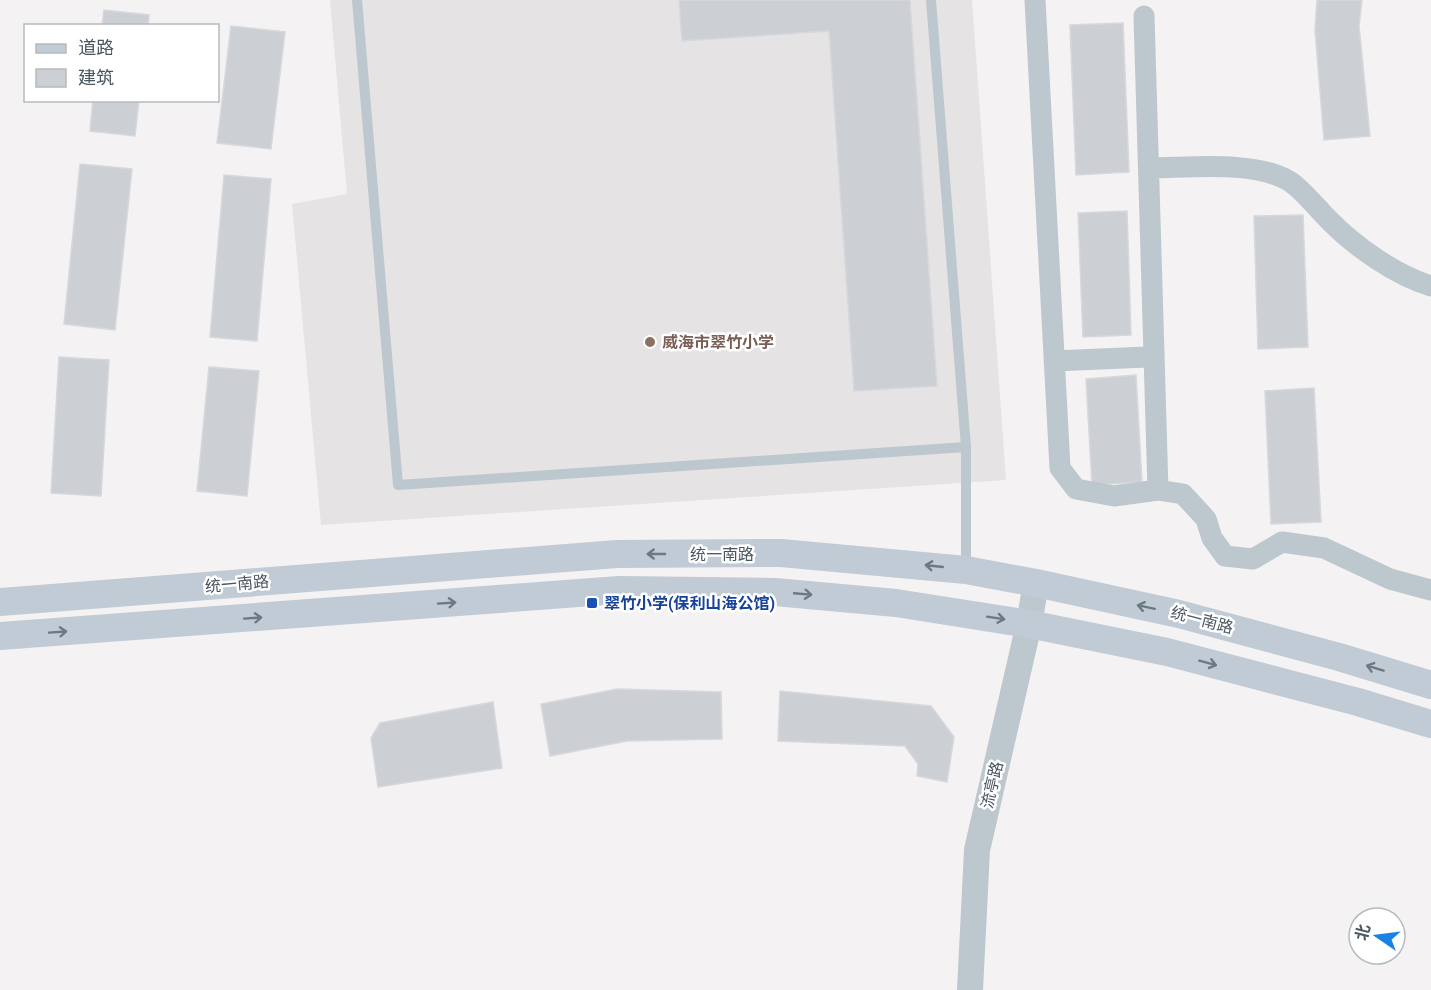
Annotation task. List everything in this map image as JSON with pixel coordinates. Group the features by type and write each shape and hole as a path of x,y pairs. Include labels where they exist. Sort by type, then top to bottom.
{"main road":[{"name":"统一南路","path":"0,602 617,554 780,554 966,570 1036,584 1179,614 1339,657 1431,685"},
{"name":"统一南路","path":"0,636 619,590 786,593 896,603 1029,624 1167,652 1358,702 1431,724"}],"street":[{"path":"1035,0 1060,468 1076,489 1114,496 1158,490 1183,494 1206,519 1212,538 1225,556 1253,559 1282,542 1324,548 1390,579 1431,590"},
{"path":"1144,16 1158,490"},
{"path":"1149,168 1252,168 1289,181 1369,255 1420,283 1431,286"},
{"path":"1054,362 1147,357"},
{"name":"流亭路","path":"970,990 977,850 1029,624 1036,584"}],"lane":[{"path":"357,0 398,485 966,447"},
{"path":"931,0 966,447 966,570"}],"shaded area":[{"name":"威海市翠竹小学","path":"330,0 972,0 1006,480 321,525 292,204 347,194"}],"building":[{"path":"679,0 910,0 937,386 854,391 829,31 682,41"},
{"path":"1317,0 1362,0 1359,26 1370,136 1324,140 1315,30"},
{"path":"104,10 149,15 148,24 102,24"},
{"path":"1123,23 1129,172 1076,175 1070,25"},
{"path":"231,26 285,32 271,149 217,143"},
{"path":"93,102 139,102 135,136 90,131"},
{"path":"80,164 132,169 115,330 64,324"},
{"path":"224,175 271,179 257,341 210,337"},
{"path":"1127,211 1131,335 1083,337 1078,213"},
{"path":"1303,215 1308,347 1258,349 1254,216"},
{"path":"59,357 109,360 101,496 51,493"},
{"path":"209,367 259,371 247,496 197,491"},
{"path":"1136,375 1142,482 1092,485 1086,379"},
{"path":"1314,388 1321,522 1271,524 1265,391"},
{"path":"617,689 721,692 722,739 627,741 550,756 541,704"},
{"path":"780,691 931,706 954,737 947,782 917,776 918,764 905,746 778,741"},
{"path":"493,702 502,768 378,787 371,738 380,723"}],"place":[{"name":"威海市翠竹小学","path":"650,342"},
{"name":"翠竹小学(保利山海公馆)","path":"592,603"}]}
